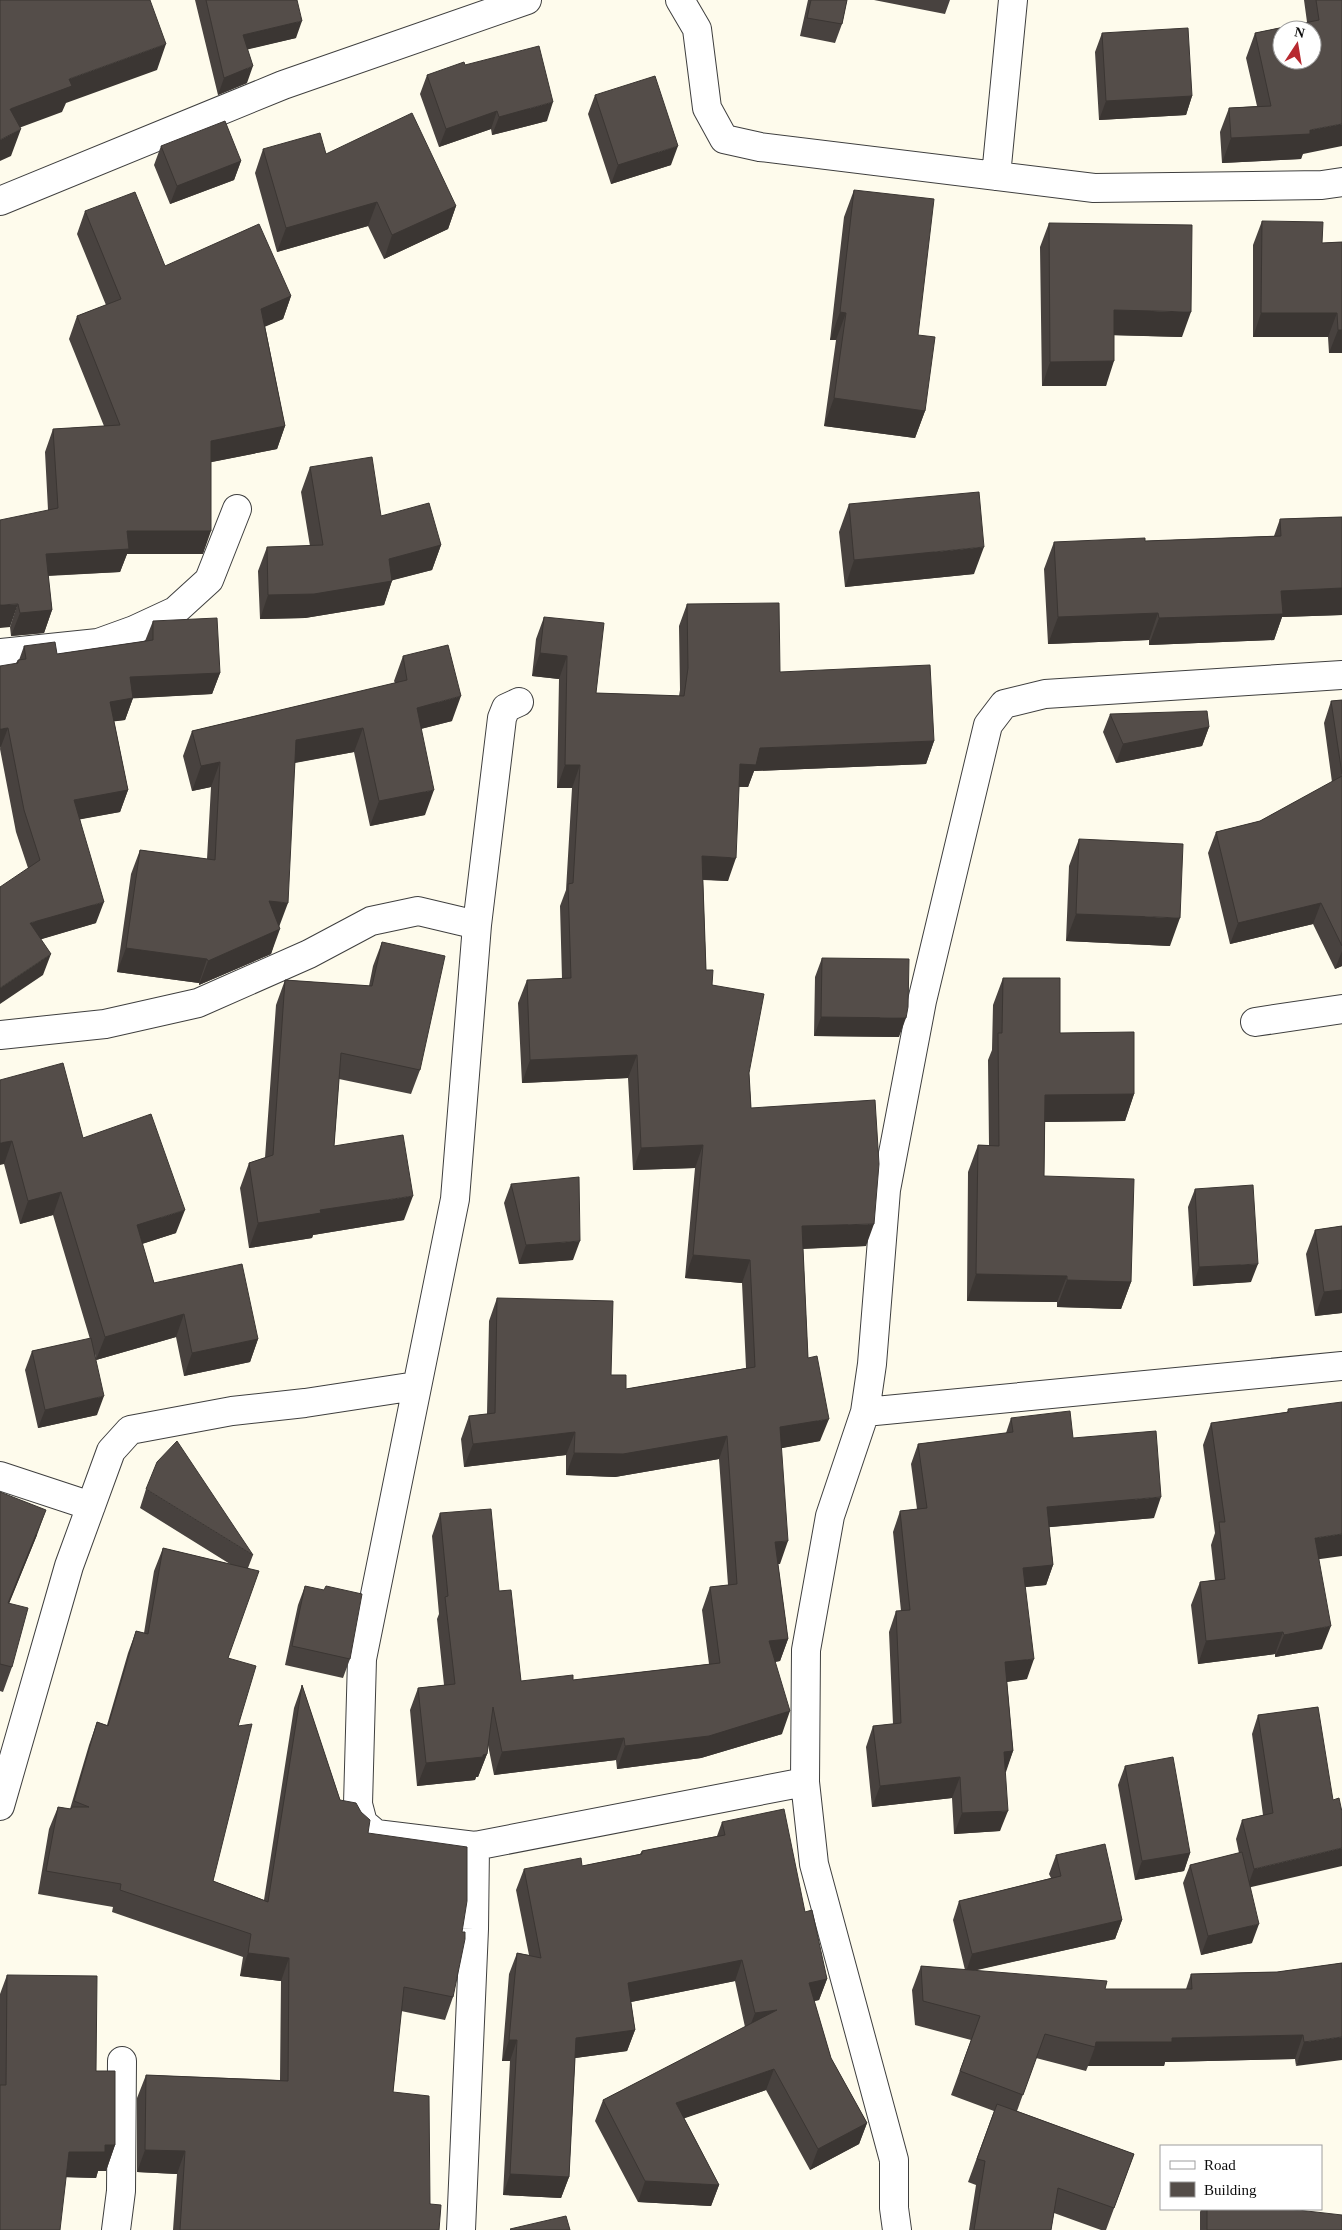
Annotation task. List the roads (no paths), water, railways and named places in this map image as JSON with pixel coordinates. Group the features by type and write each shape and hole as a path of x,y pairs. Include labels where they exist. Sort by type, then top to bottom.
{"street":[{"path":"0,201 283,85 499,4 527,0"},
{"path":"680,0 696,29 708,108 724,139 760,147 1094,188 1322,185 1342,182"},
{"path":"996,176 1013,0"},
{"path":"0,653 98,643 134,630 175,611 209,580 237,509"},
{"path":"897,2230 894,2208 894,2160 814,1864 805,1782 806,1650 830,1516 865,1412 872,1364 886,1190 922,1001 988,725 1004,704 1045,694 1342,675"},
{"path":"519,702 506,708 502,718 477,925 455,1199 362,1659 358,1804 364,1823 376,1834 475,1846 805,1782"},
{"path":"0,1034 105,1024 198,1003 310,954 371,921 418,911 477,925"},
{"path":"1255,1022 1342,1009"},
{"path":"865,1412 1342,1366"},
{"path":"0,1806 69,1566 111,1452 130,1430 232,1411 305,1403 416,1386"},
{"path":"0,1476 91,1506"},
{"path":"461,2230 474,1929 475,1846"},
{"path":"116,2230 120,2190 122,2061"}]}
